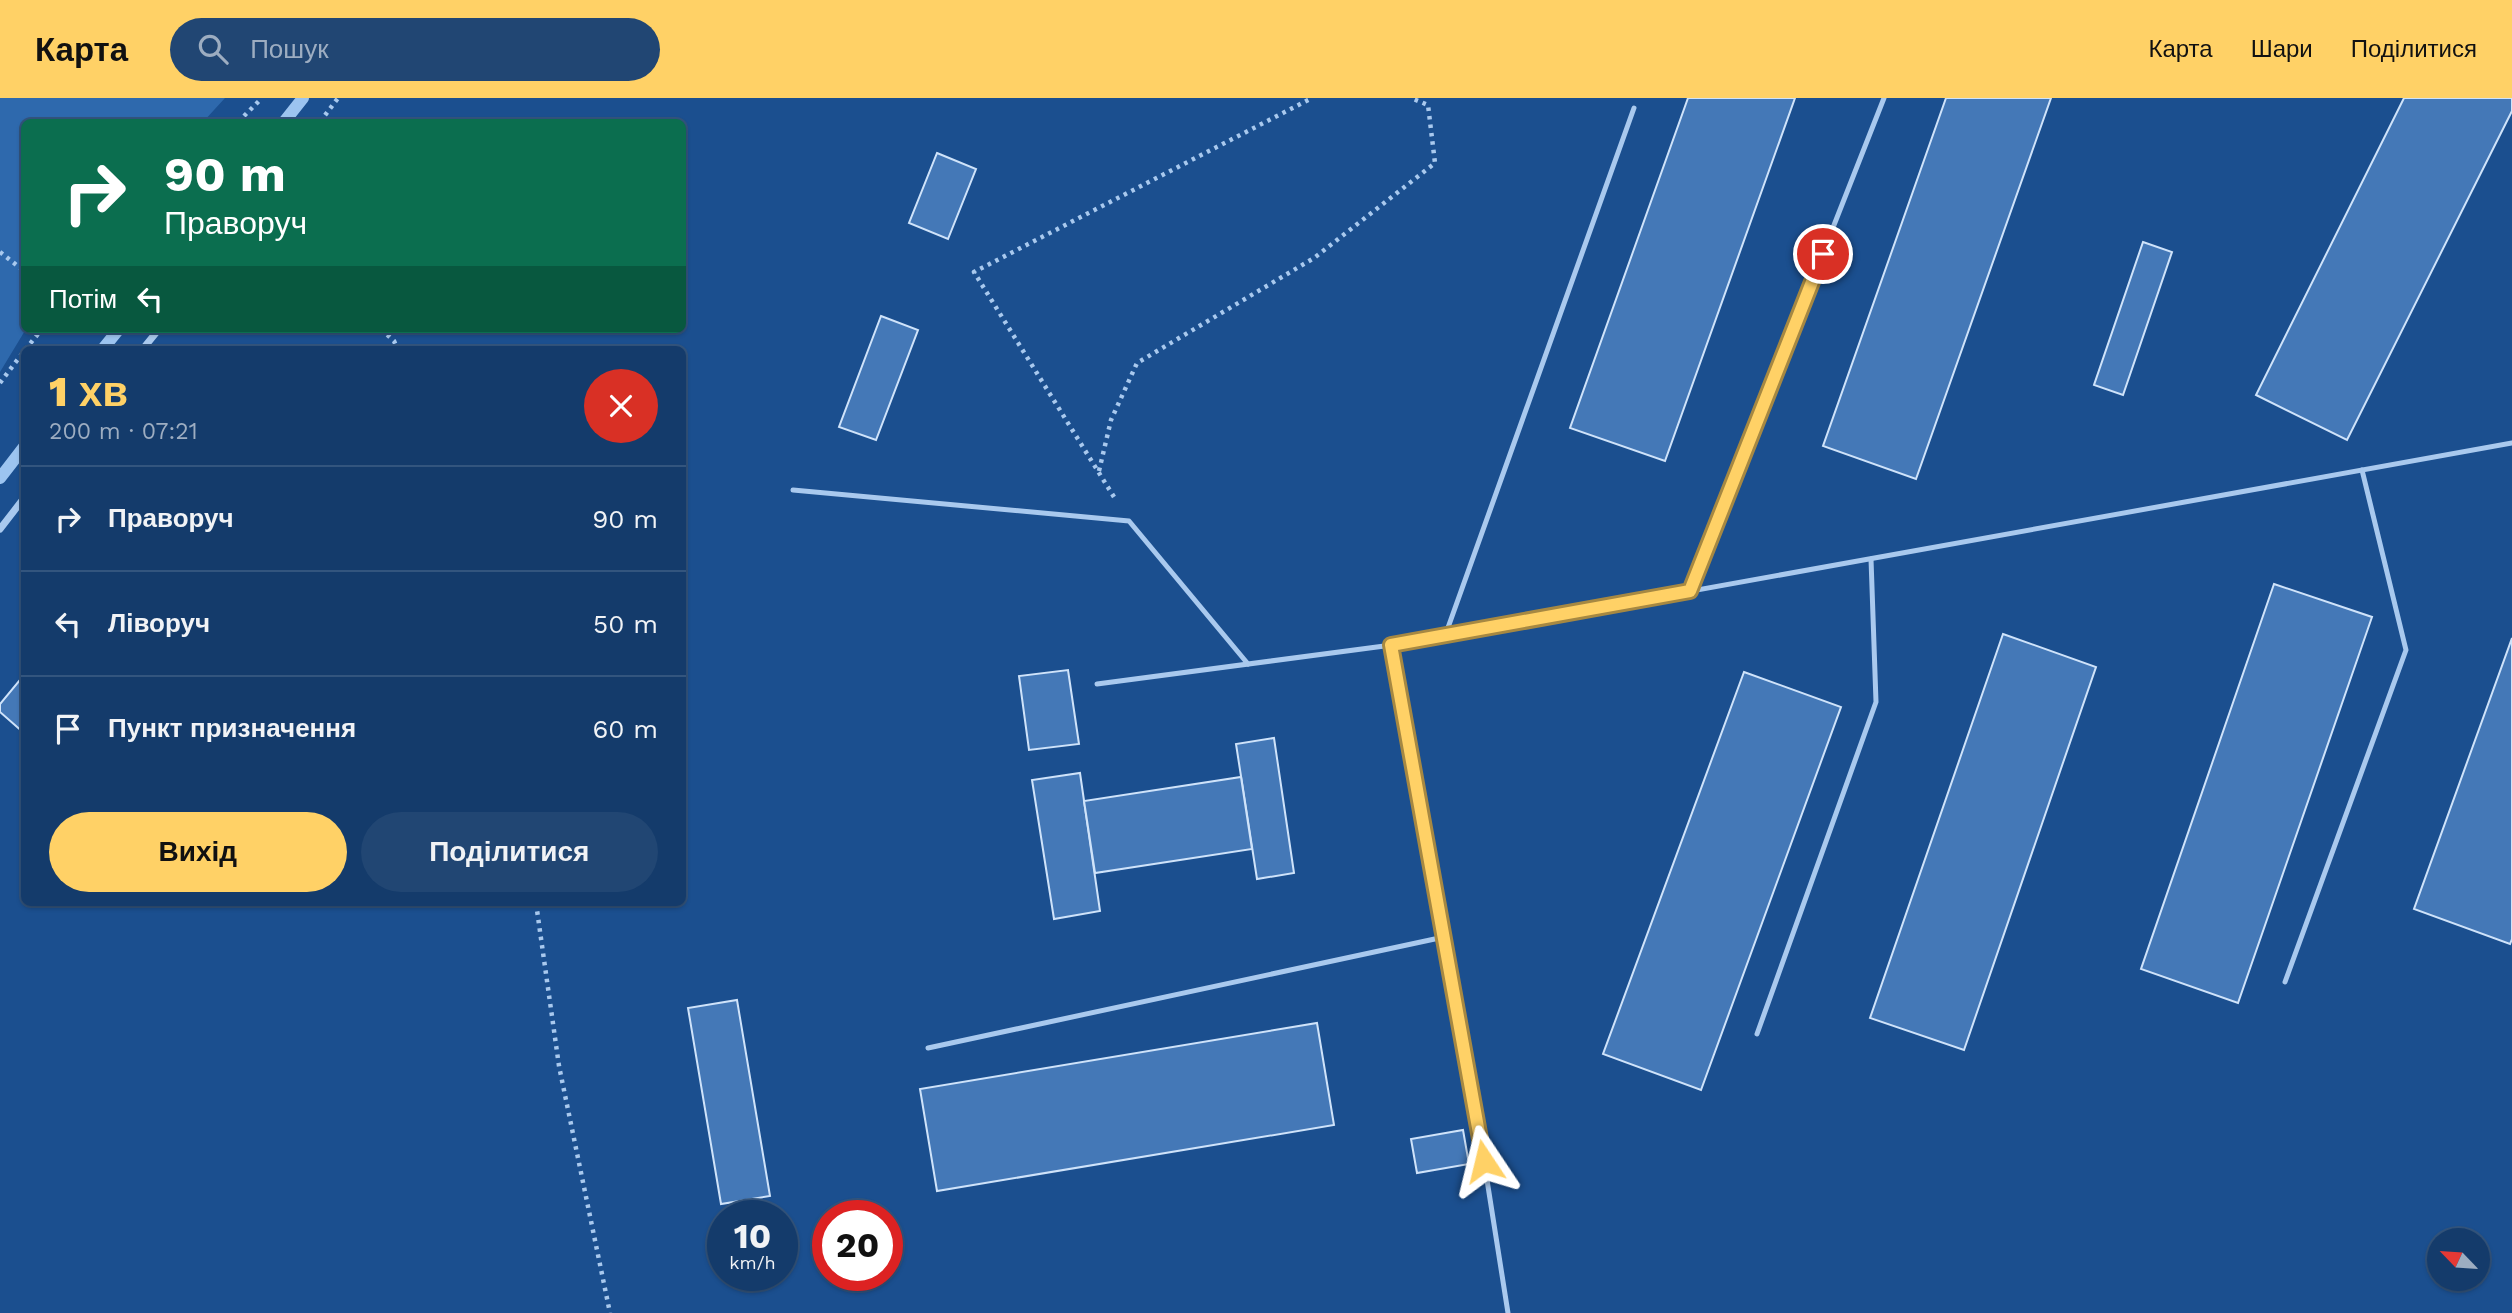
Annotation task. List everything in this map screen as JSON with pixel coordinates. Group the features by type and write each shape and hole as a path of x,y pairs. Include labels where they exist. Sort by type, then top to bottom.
{"street":[{"path":"0,529 21,502"}],"lane":[{"path":"1690,591 1884,98"},
{"path":"1445,636 1634,108"},
{"path":"1097,684 1445,636 2512,443"},
{"path":"2285,982 2406,650 2362,470"},
{"path":"793,490 1129,521 1248,664"},
{"path":"1757,1034 1876,702 1871,559"},
{"path":"1391,645 1484,1161 1508,1313"},
{"path":"928,1048 1444,937"}],"path":[{"path":"241,119 262,98"},
{"path":"322,119 338,98"},
{"path":"1312,98 974,272 1099,472 1111,420 1138,363 1314,258 1435,163 1428,105 1411,98"},
{"path":"0,252 21,269"},
{"path":"0,383 21,356"},
{"path":"536,906 559,1066 610,1313"}],"shaded area":[{"path":"0,98 225,98 206,119 21,119 21,333 24,333 0,372"}],"building":[{"path":"1688,98 1795,98 1665,461 1570,428"},
{"path":"1946,98 2051,98 1916,479 1823,446"},
{"path":"2404,98 2512,98 2512,111 2347,440 2256,395"},
{"path":"937,153 976,169 948,239 909,223"},
{"path":"2143,242 2172,252 2123,395 2094,385"},
{"path":"881,316 918,330 876,440 839,427"},
{"path":"2274,584 2372,617 2238,1003 2141,969"},
{"path":"2003,634 2096,667 1964,1050 1870,1018"},
{"path":"2512,638 2512,939 2510,944 2414,909"},
{"path":"1068,670 1079,744 1029,750 1019,676"},
{"path":"1744,672 1841,707 1701,1090 1603,1054"},
{"path":"21,679 21,730 0,712 0,704"},
{"path":"1274,738 1294,873 1257,879 1236,744"},
{"path":"1080,773 1100,911 1054,919 1032,780"},
{"path":"1241,777 1252,849 1095,873 1084,801"},
{"path":"737,1000 770,1196 720,1200 688,1008"},
{"path":"1317,1023 1334,1125 937,1191 920,1089"},
{"path":"1463,1130 1469,1164 1417,1173 1411,1139"}],"waterway":[{"path":"286,119 303,98"},
{"path":"105,346 116,333"},
{"path":"0,478 21,451"}],"route":[{"path":"1484,1161 1391,645 1690,591 1823,254"}]}
